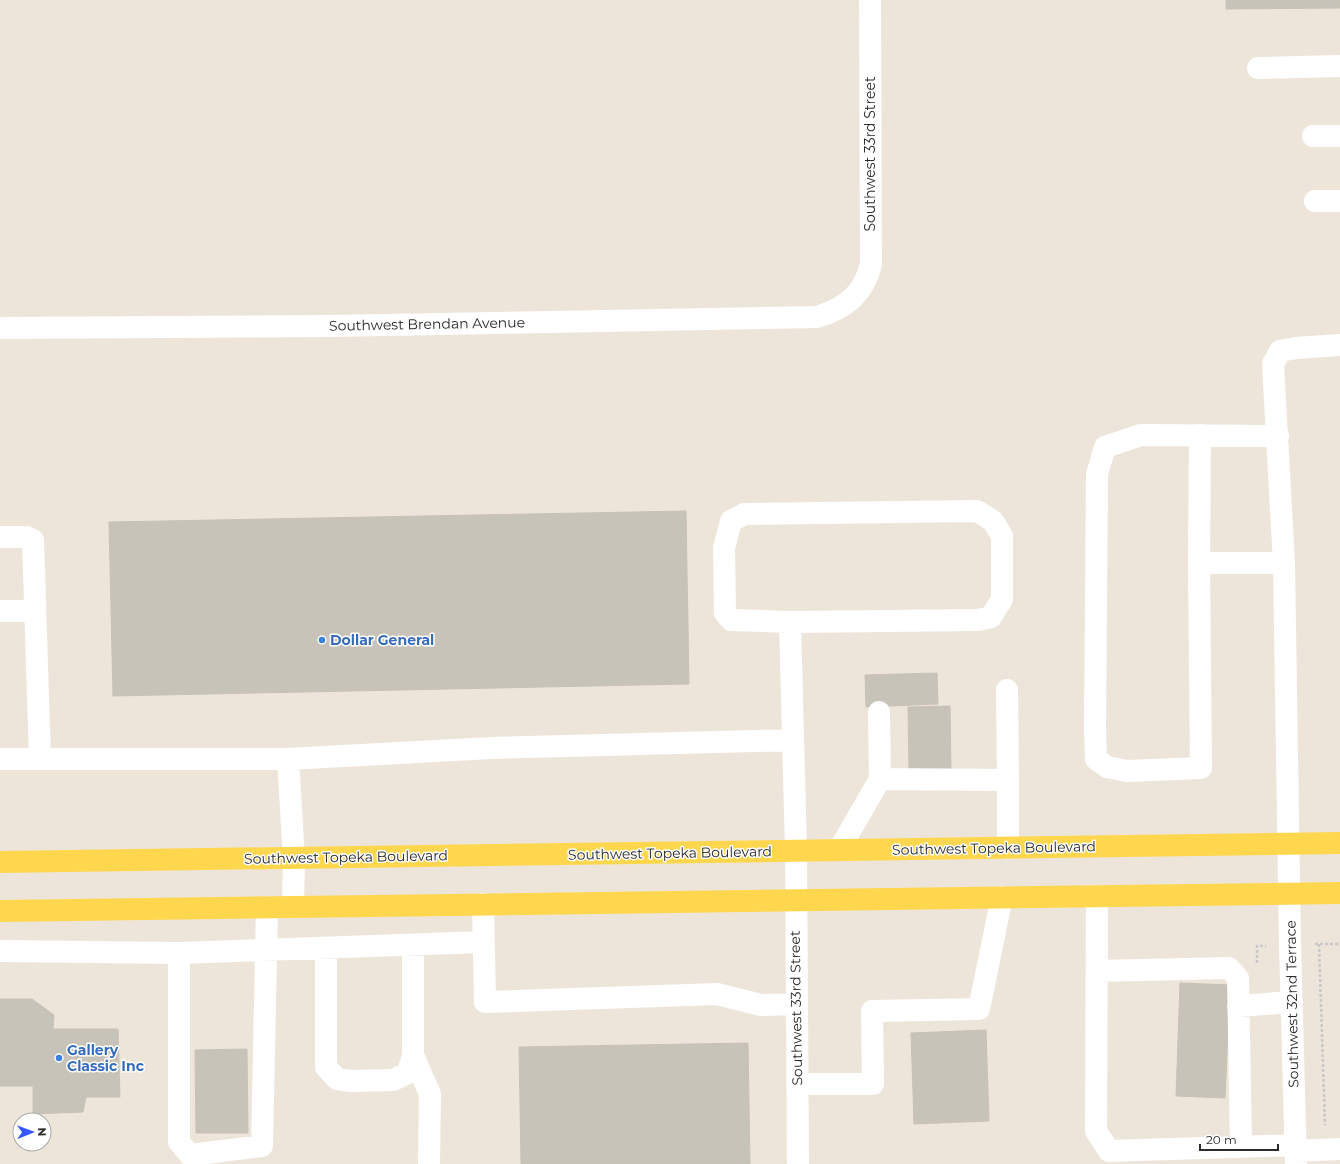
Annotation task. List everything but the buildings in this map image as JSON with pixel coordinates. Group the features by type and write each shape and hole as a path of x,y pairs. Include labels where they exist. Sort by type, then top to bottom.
{"main road":[{"name":"Southwest Topeka Boulevard","path":"0,862 1340,843"},
{"path":"0,911 795,899 1340,893"}],"street":[{"name":"Southwest 33rd Street","path":"850,301 861,289 871,264 870,0"},
{"path":"1258,68 1340,66"},
{"path":"1313,136 1340,136"},
{"path":"1316,201 1340,200"},
{"name":"Southwest Brendan Avenue","path":"0,328 327,326 817,317 834,311 850,301"},
{"name":"Southwest 32nd Terrace","path":"1295,1153 1284,563 1274,364 1280,351 1296,348 1340,345"},
{"path":"1200,435 1199,563 1201,768 1127,771 1107,767 1096,759 1095,730 1097,474 1105,447 1140,435 1200,435 1278,436"},
{"path":"977,511 993,521 1002,536 1002,599 991,617 978,620 790,622 730,620 725,613 724,548 730,520 744,514 977,511"},
{"path":"0,537 27,536 32,540 40,759"},
{"path":"1199,563 1284,563"},
{"path":"0,611 35,611"},
{"name":"Southwest 33rd Street","path":"790,622 796,851 795,899 798,1164"},
{"path":"1007,690 1008,848"},
{"path":"839,850 880,779 879,712"},
{"path":"0,759 288,759 491,748 794,740"},
{"path":"288,759 294,858 293,906"},
{"path":"880,779 1008,780"},
{"path":"1097,896 1096,1131 1109,1151 1241,1146 1295,1153 1333,1150"},
{"path":"797,1084 873,1084 872,1011 979,1009 1002,897"},
{"path":"483,904 485,1002 717,994 761,1005 796,1004"},
{"path":"179,953 179,1142 190,1155 262,1146 267,907"},
{"path":"0,951 179,953 483,942"},
{"path":"326,948 326,1067 337,1079 351,1081 394,1080 408,1073 413,1056 413,945"},
{"path":"1097,971 1229,968 1238,978 1241,1146"},
{"path":"1238,1006 1292,1002"},
{"path":"413,1056 430,1094 429,1164"}],"path":[{"path":"1319,944 1333,1150"}],"place":[{"name":"Dollar General","path":"322,640"},
{"name":"Gallery Classic Inc","path":"59,1058"}]}
